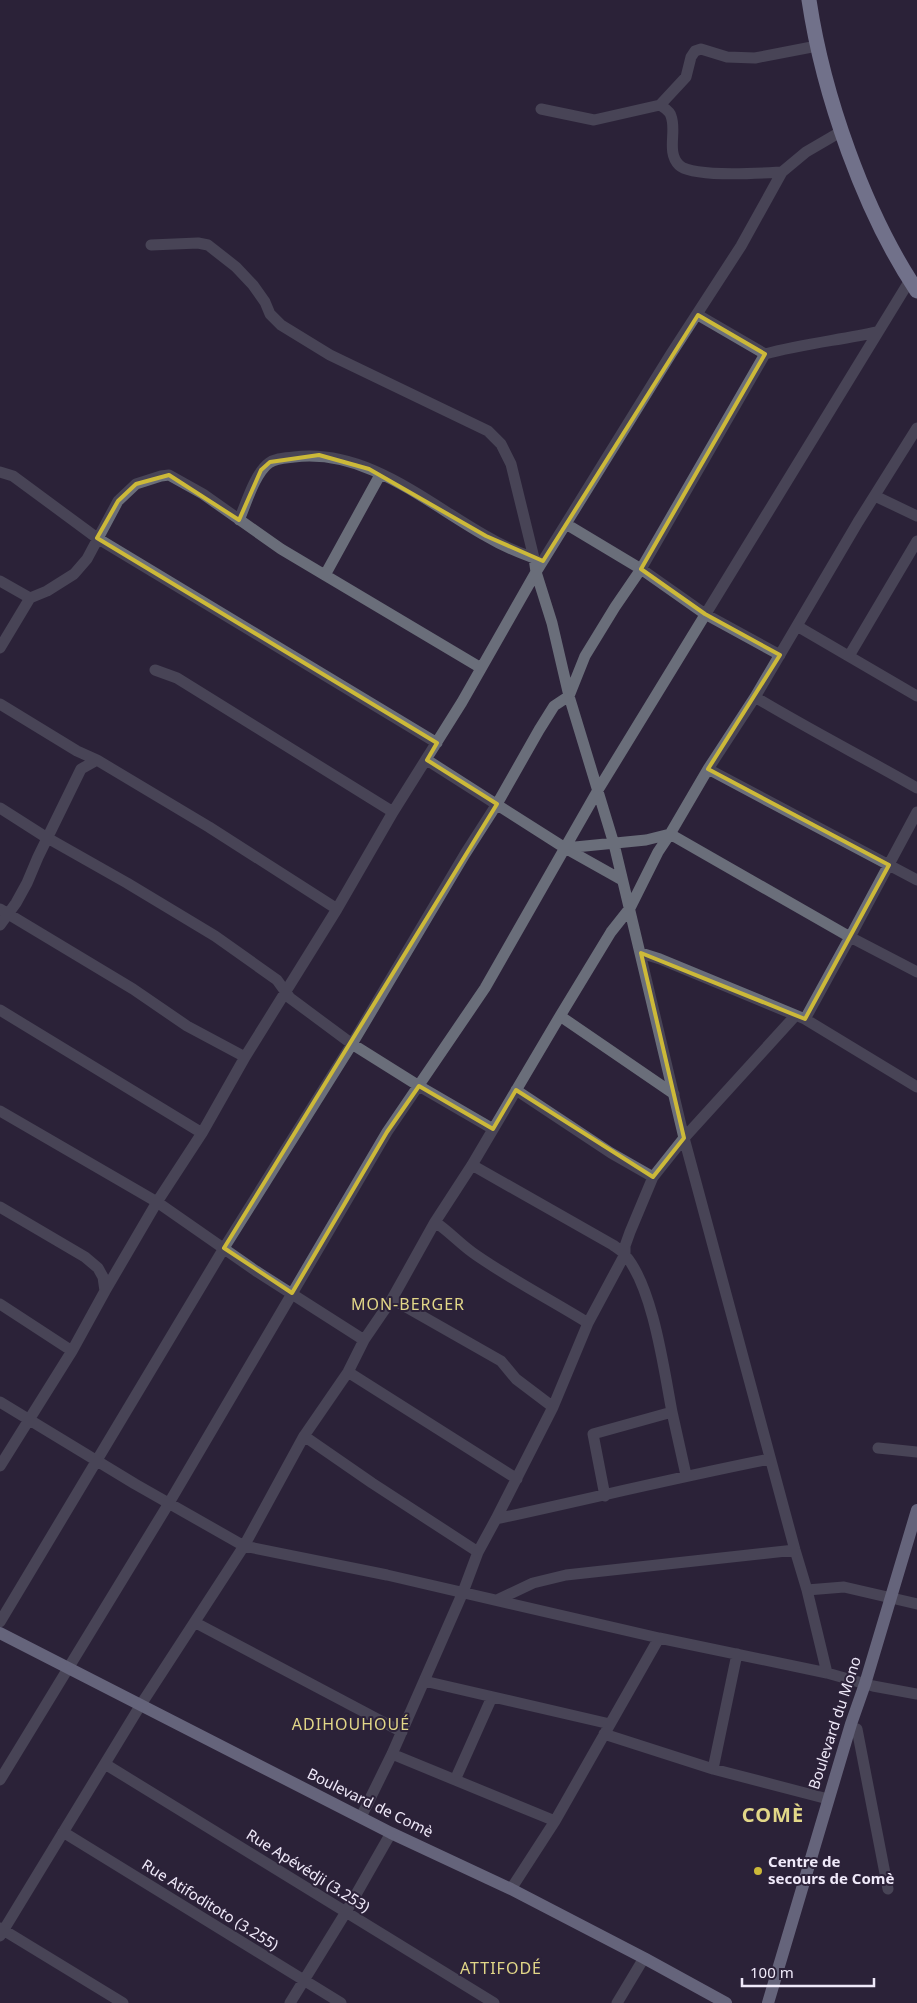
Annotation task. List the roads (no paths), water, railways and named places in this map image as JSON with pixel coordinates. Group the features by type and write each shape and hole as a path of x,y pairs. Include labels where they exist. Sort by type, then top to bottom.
{"highway":[{"path":"809,0 817,46 842,131 872,205 913,285"}],"main road":[{"name":"Boulevard du Mono","path":"774,2003 857,1729 917,1510"},
{"name":"Boulevard du Mono","path":"894,1599 917,1536"},
{"name":"Boulevard de Comè","path":"0,1633 391,1833 511,1889 726,2003"},
{"name":"Boulevard du Mono","path":"768,2003 850,1724 869,1685"}],"street":[{"path":"542,109 594,120 660,106 686,77 691,57 695,51 701,49 727,57 755,58 817,46"},
{"path":"660,106 672,116 673,154 677,164 682,167 732,175 782,172"},
{"path":"0,1466 72,1351 104,1291 157,1202 202,1133 245,1057 336,909 392,812 427,760 536,572 671,354 741,246 782,172 806,152 842,131"},
{"path":"151,245 198,243 208,245 236,267 253,285 265,302 270,314 282,325 330,355 488,431 501,444 511,464 536,572 554,631 569,696 614,844 684,1138 807,1590 827,1673"},
{"path":"0,1780 169,1503 387,1132 485,988 598,790 705,614 877,332 913,285"},
{"path":"698,315 765,354"},
{"path":"0,1622 224,1248 352,1044 554,706 569,696 586,656 615,607 641,569 765,354 790,347 877,332"},
{"path":"122,2003 1,1932 140,1706 196,1623 244,1546 304,1436 348,1372 364,1340 392,1299 435,1222 472,1165 560,1016 612,932 630,908 658,852 708,769 755,697 917,428"},
{"path":"239,520 261,470 270,462 282,458 306,455 326,456 357,464 380,474 428,500 486,536 510,549 534,558"},
{"path":"0,472 13,476 97,538 437,743"},
{"path":"325,575 380,474"},
{"path":"0,648 30,598 47,591 74,574 87,559 118,501 124,494 136,484 169,475 180,480 281,549 481,668"},
{"path":"875,496 917,516"},
{"path":"566,524 641,569 705,614 780,655"},
{"path":"849,656 917,541"},
{"path":"0,581 30,598"},
{"path":"797,626 916,694"},
{"path":"155,670 177,678 392,812"},
{"path":"755,697 801,725 856,753 917,788"},
{"path":"0,704 209,827 336,909"},
{"path":"77,751 81,769"},
{"path":"0,925 4,911 27,883 38,856 81,769 98,760"},
{"path":"427,760 566,848 622,880"},
{"path":"708,769 917,880"},
{"path":"0,808 215,936 277,980 290,998 352,1044 493,1129"},
{"path":"361,1817 402,1732 463,1592 478,1552 517,1479 552,1407 588,1323 625,1254 625,1246 630,1232 653,1178 684,1138 800,1017 850,937 917,812"},
{"path":"566,848 646,840 670,834 850,937 917,972"},
{"path":"4,911 133,989 187,1026 245,1057"},
{"path":"641,953 660,959 800,1017 917,1087"},
{"path":"0,1010 202,1133"},
{"path":"560,1016 674,1094"},
{"path":"516,1090 611,1153 653,1178"},
{"path":"0,1111 157,1202 256,1270 364,1340"},
{"path":"472,1165 613,1245 625,1254 635,1270 650,1308 686,1475"},
{"path":"0,1207 85,1257 98,1268 103,1277 104,1291"},
{"path":"435,1222 447,1230 457,1242 477,1256 588,1323"},
{"path":"392,1299 501,1362 516,1379 552,1407"},
{"path":"0,1304 72,1351"},
{"path":"348,1372 517,1479"},
{"path":"0,1402 97,1461 244,1546 463,1592 659,1638 917,1694"},
{"path":"605,1496 593,1434 672,1412"},
{"path":"304,1436 478,1552"},
{"path":"878,1448 917,1452"},
{"path":"496,1519 605,1496 686,1475 770,1459"},
{"path":"497,1600 533,1583 566,1575 795,1550"},
{"path":"807,1590 844,1587 917,1604"},
{"path":"196,1623 402,1732"},
{"path":"511,1889 555,1821 659,1638"},
{"path":"713,1769 737,1654"},
{"path":"424,1681 492,1697 607,1729 713,1769 828,1799"},
{"path":"455,1780 492,1697"},
{"path":"857,1729 888,1889"},
{"path":"392,1754 555,1821"},
{"name":"Rue Apévédji (3.253)","path":"105,1764 494,2003"},
{"name":"Rue Atifoditoto (3.255)","path":"64,1832 340,2003"},
{"path":"290,2003 346,1912 391,1833"},
{"path":"617,2003 644,1958"}],"place":[{"name":"Centre de secours de Comè","path":"758,1871"}],"district":[{"name":"MON-BERGER","path":"408,1304"},
{"name":"ADIHOUHOUÉ","path":"351,1724"},
{"name":"COMÈ","path":"773,1815"},
{"name":"ATTIFODÉ","path":"501,1968"}]}
